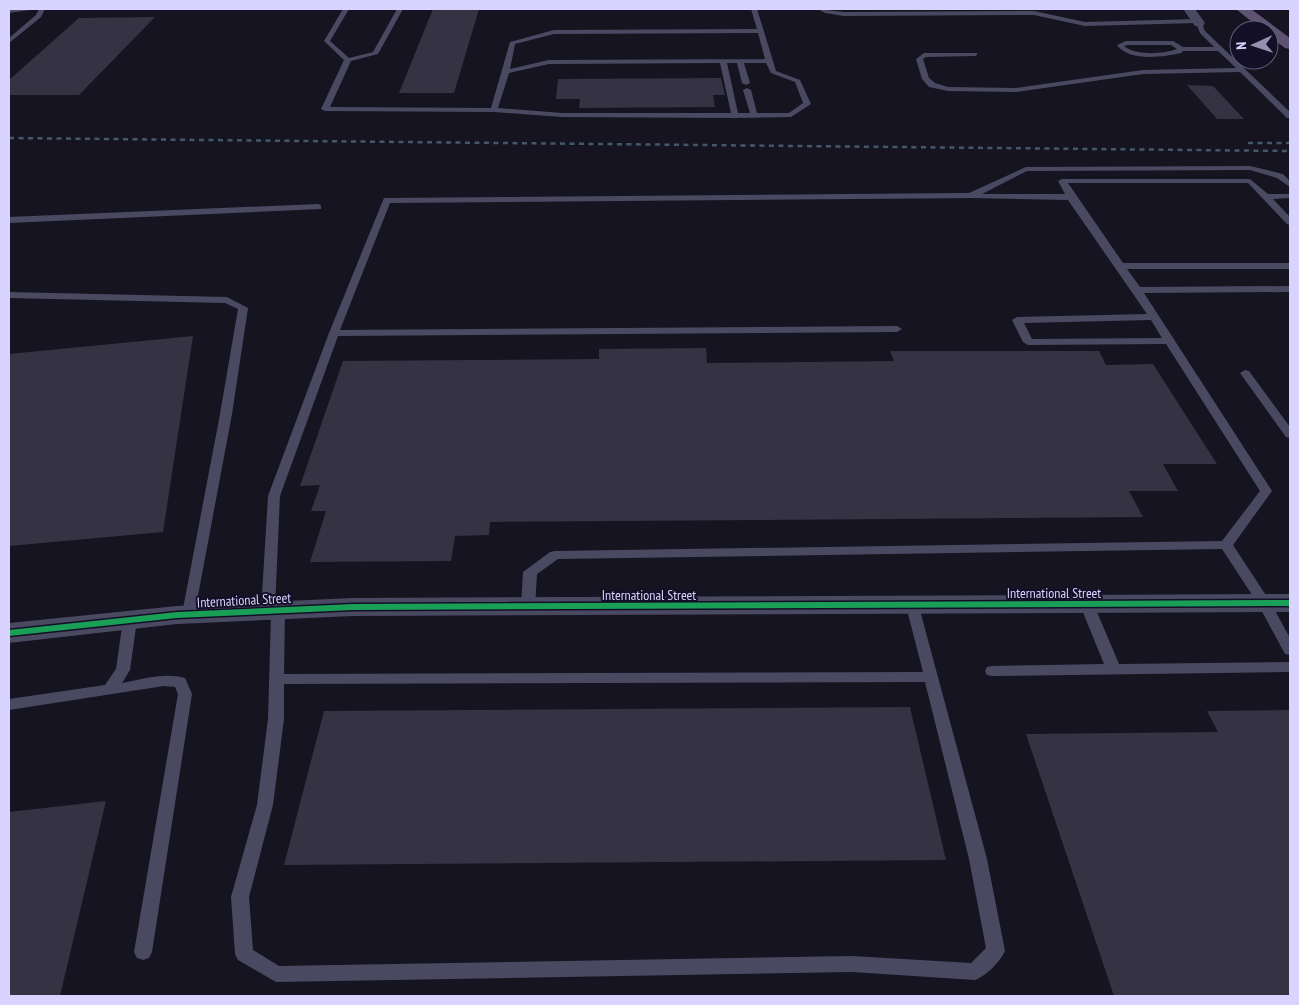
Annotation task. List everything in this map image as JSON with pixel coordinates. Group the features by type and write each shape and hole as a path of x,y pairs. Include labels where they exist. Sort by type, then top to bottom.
{"main road":[{"path":"1243,9 1290,46"}],"street":[{"path":"1189,9 1199,22"},
{"name":"International Street","path":"9,632 189,614 353,607 1277,603"}],"lane":[{"path":"9,11 34,9"},
{"path":"9,41 39,16 42,9"},
{"path":"346,9 327,41 348,60"},
{"path":"348,60 376,53 400,9"},
{"path":"348,60 325,109 494,110 562,115 791,115 807,104 798,82 773,72 754,9"},
{"path":"821,9 827,12 844,14 1034,13 1085,24 1199,22 1202,32 1229,57"},
{"path":"494,110 506,72 512,43 554,32 760,31"},
{"path":"1181,48 1179,52 1173,53 1137,53 1126,51 1120,45 1126,43 1173,43 1181,48 1219,48"},
{"path":"975,54 924,54 919,59 926,79 932,85 948,88 1016,90 1142,72 1243,70 1290,116"},
{"path":"723,61 735,116"},
{"path":"740,61 754,116"},
{"path":"506,72 549,62 769,61"},
{"path":"970,196 1026,169 1250,168 1280,176 1290,185"},
{"path":"1226,545 1266,491 1137,290 1071,197 1062,181 1250,181 1290,222"},
{"path":"1266,196 1290,196"},
{"path":"913,606 978,859 996,951 975,972 852,964 276,974 244,954 240,897 264,805 276,719 277,679 273,611 274,496 334,333 387,200 1071,197"},
{"path":"9,220 318,207"},
{"path":"1120,266 1290,266"},
{"path":"1137,290 1290,289"},
{"path":"9,295 228,300 243,308 226,414 189,614"},
{"path":"1154,317 1017,320 1028,342 1170,341"},
{"path":"334,333 897,329"},
{"path":"1244,373 1290,435"},
{"path":"528,607 530,572 555,554 1226,545 1277,603 1290,650"},
{"path":"1088,605 1114,670"},
{"path":"110,690 123,670 130,620"},
{"path":"992,671 1290,667"},
{"path":"277,679 931,677"},
{"path":"9,705 136,687 164,681 180,682 185,694 143,952"}],"building":[{"path":"433,9 479,9 454,93 399,93"},
{"path":"155,17 79,95 9,95 9,80 79,18"},
{"path":"721,78 725,95 713,95 715,107 579,108 580,99 556,99 558,79"},
{"path":"1187,85 1213,86 1244,119 1217,119"},
{"path":"193,336 163,532 9,546 9,354"},
{"path":"706,348 707,363 894,361 890,351 1099,351 1106,365 1153,364 1217,464 1163,464 1178,491 1129,491 1143,517 490,522 489,535 455,536 451,561 310,562 326,511 311,511 320,485 300,486 343,361 599,359 599,349"},
{"path":"910,707 946,860 284,865 324,711"},
{"path":"1290,710 1290,996 1114,996 1026,734 1218,732 1207,711"},
{"path":"106,801 60,996 9,996 9,812"}],"railway":[{"path":"9,138 1290,151"},
{"path":"1248,143 1290,143"}],"cycle path":[{"path":"9,633 177,615 353,607 1290,603"}]}
